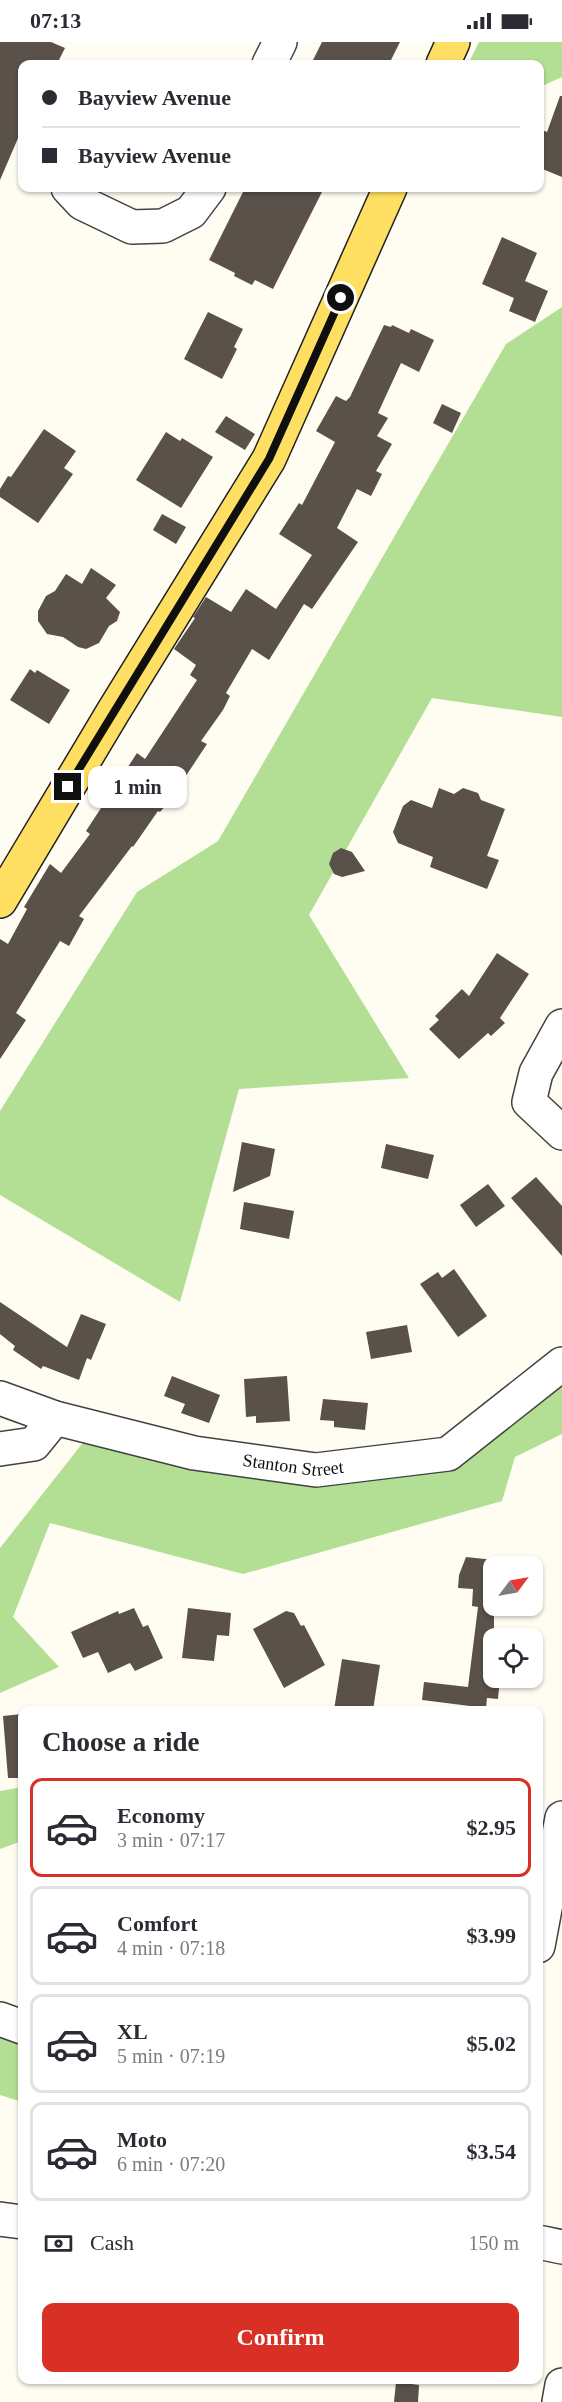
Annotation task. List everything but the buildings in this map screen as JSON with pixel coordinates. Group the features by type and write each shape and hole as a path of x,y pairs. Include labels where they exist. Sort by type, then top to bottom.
{"main road":[{"path":"445,60 453,42"},
{"path":"0,901 269,459 388,192"}],"street":[{"path":"271,60 280,42"},
{"path":"72,192 82,203 132,227 164,226 191,212 206,192"},
{"path":"562,1026 536,1073 529,1102 562,1133"},
{"name":"Stanton Street","path":"0,1398 55,1418 194,1453 316,1470 448,1454 562,1364"},
{"path":"0,1449 34,1444 55,1418"},
{"path":"543,1935 554,1912 546,1854 562,1818"},
{"path":"0,2019 18,2026"},
{"path":"0,2219 18,2221"},
{"path":"543,2243 562,2247"},
{"path":"559,2402 562,2385"}],"green space":[{"path":"479,42 562,42 562,77 544,85 544,60 470,60"},
{"path":"562,307 562,717 432,698 309,915 409,1078 239,1089 180,1302 0,1195 0,1111 137,892 218,841 506,344"},
{"path":"562,1377 562,1434 515,1457 502,1501 243,1574 50,1523 13,1617 59,1667 0,1693 0,1548 85,1440 297,1484 438,1468"},
{"path":"18,1788 18,1842 0,1849 0,1791"},
{"path":"0,2032 18,2039 18,2101 0,2095"}],"route":[{"path":"68,787 269,459 341,298"}]}
